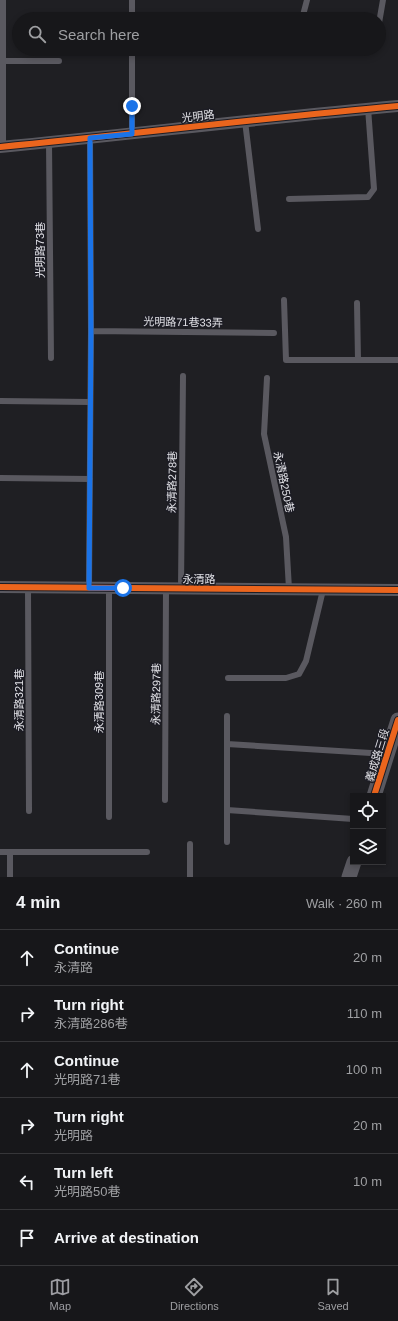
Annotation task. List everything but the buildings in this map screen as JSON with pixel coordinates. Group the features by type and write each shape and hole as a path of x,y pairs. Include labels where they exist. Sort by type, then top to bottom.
{"street":[{"name":"光明路","path":"1,147 132,134 245,120 398,106"},
{"name":"永清路","path":"0,587 398,590"},
{"name":"義成路三段","path":"375,793 398,720"},
{"path":"349,877 353,865"}],"lane":[{"path":"1,147 3,0"},
{"path":"132,0 132,12"},
{"path":"304,12 307,0"},
{"path":"381,12 384,0"},
{"path":"132,56 132,134"},
{"path":"3,60 59,61"},
{"path":"289,199 368,196 374,189 368,108"},
{"path":"245,120 258,229"},
{"path":"89,588 91,331 90,138"},
{"name":"光明路73巷","path":"49,142 51,358"},
{"path":"284,300 286,360 398,360"},
{"path":"357,303 358,360"},
{"name":"光明路71巷33弄","path":"91,331 274,333"},
{"name":"永清路278巷","path":"181,589 183,376"},
{"name":"永清路250巷","path":"267,378 264,434 286,537 290,589"},
{"path":"0,401 90,402"},
{"path":"0,478 90,479"},
{"name":"永清路321巷","path":"28,588 29,811"},
{"name":"永清路309巷","path":"109,588 109,817"},
{"name":"永清路297巷","path":"165,800 166,588"},
{"path":"228,678 286,678 299,674 306,662 323,590"},
{"path":"227,716 227,842"},
{"path":"227,744 387,754"},
{"path":"227,810 350,819"},
{"path":"190,844 190,877"},
{"path":"0,852 147,852"},
{"path":"10,852 10,877"}],"cycle path":[{"path":"0,147 398,106"},
{"path":"0,587 398,590"},
{"path":"375,793 398,720"}],"route":[{"path":"123,588 89,588 91,331 90,138 132,134 132,106"}]}
